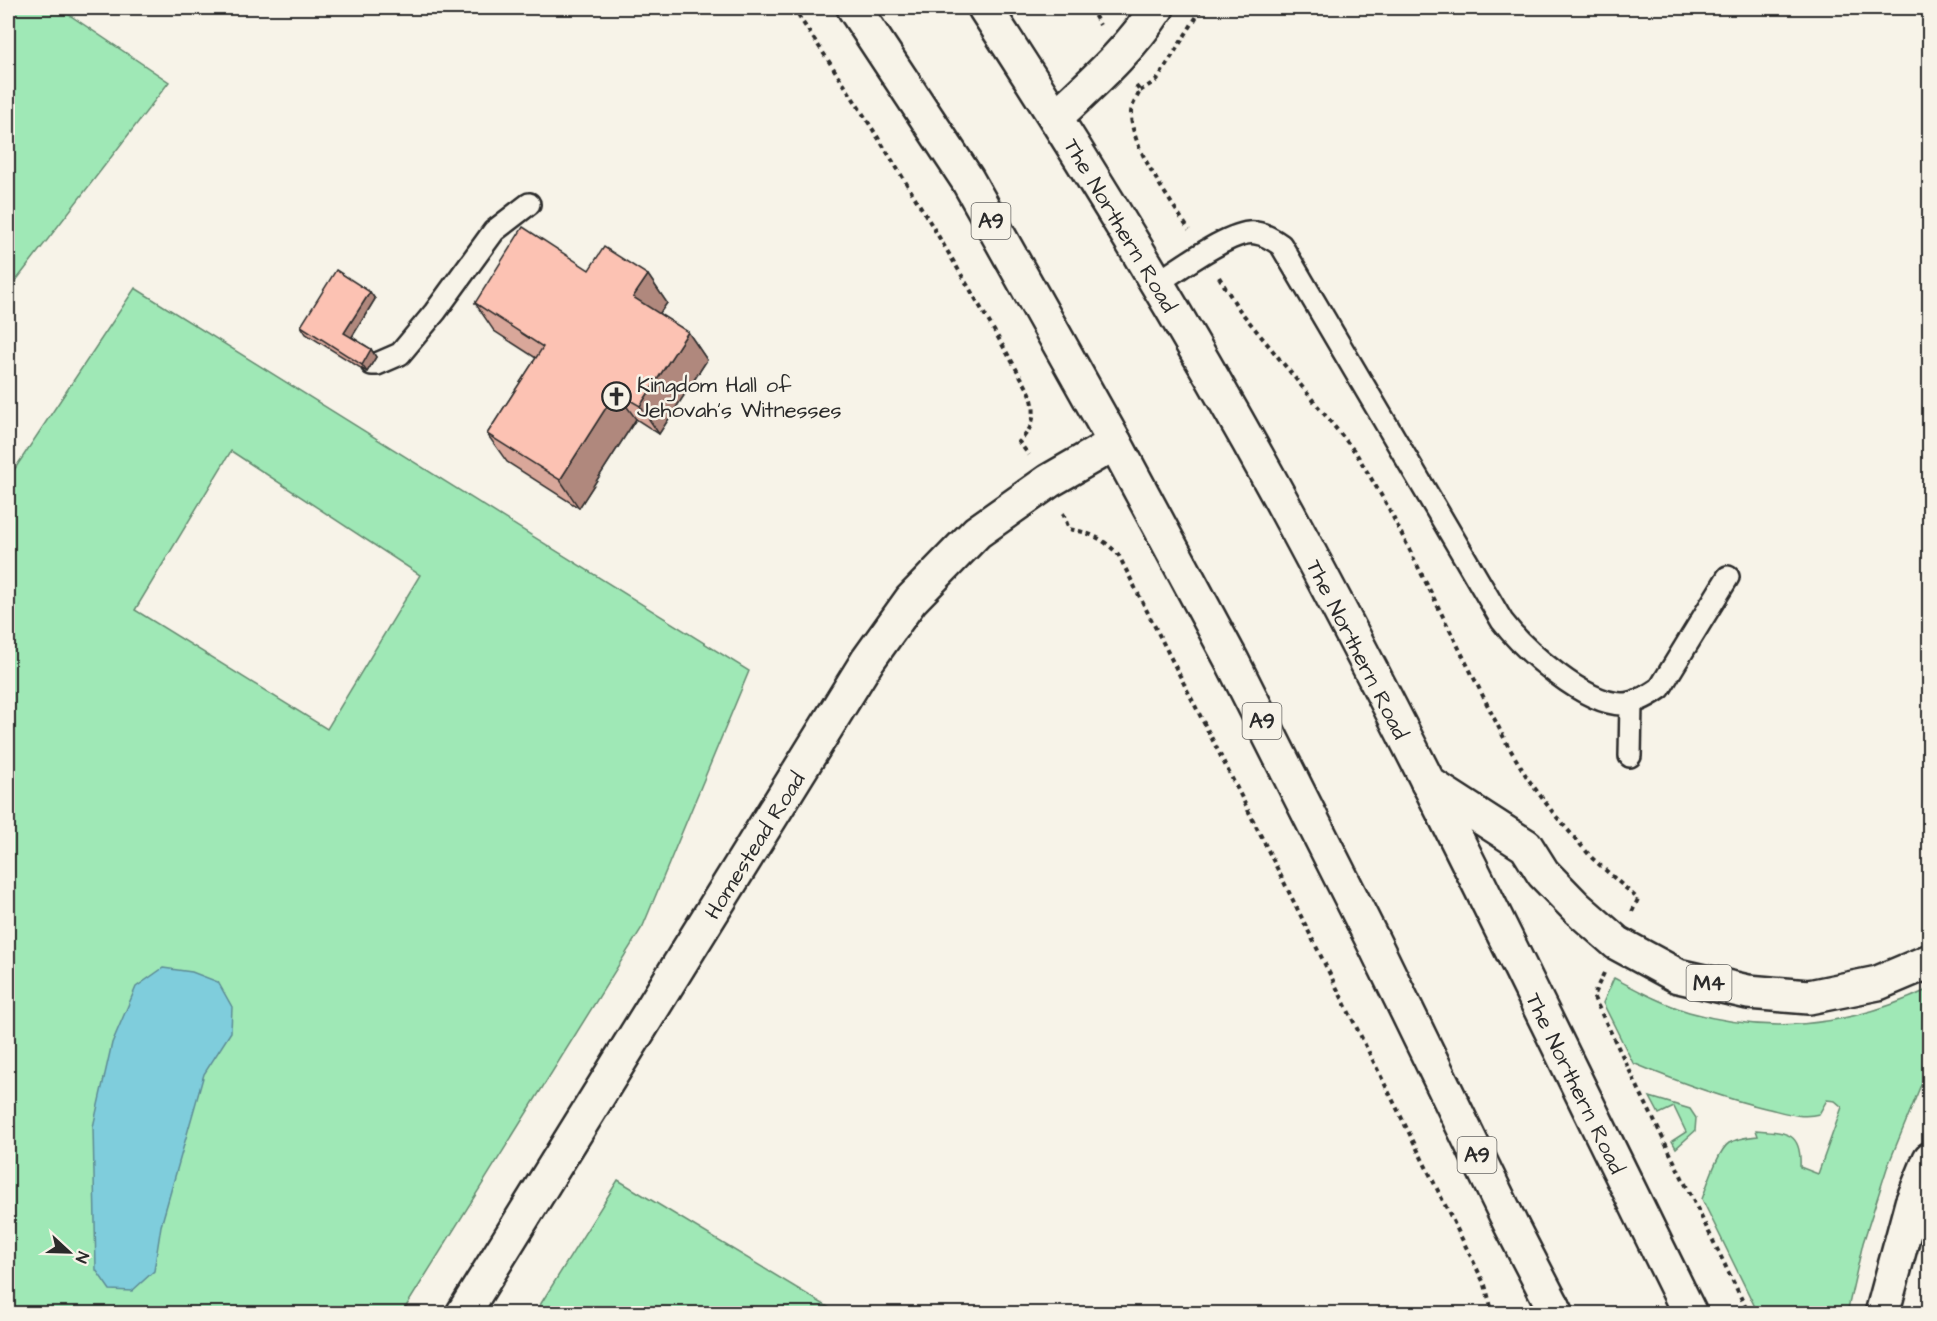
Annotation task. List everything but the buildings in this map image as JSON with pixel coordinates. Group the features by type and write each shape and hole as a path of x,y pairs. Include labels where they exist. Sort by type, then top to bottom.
{"main road":[{"name":"A9","path":"854,8 967,180 1115,442 1232,661 1555,1311"},
{"name":"The Northern Road","path":"985,8 1056,117 1157,283 1286,510 1428,783 1690,1314"},
{"path":"1056,117 1119,59 1157,8"},
{"name":"Homestead Road","path":"464,1314 868,660 911,600 977,532 1049,481 1115,442"},
{"name":"M4","path":"1428,783 1526,846 1543,873 1576,907 1617,943 1678,976 1748,992 1809,997 1878,983 1929,961"},
{"path":"1882,1314 1912,1203 1929,1159"}],"lane":[{"path":"372,364 400,354 435,312 494,231 529,204"},
{"path":"1157,283 1240,234 1255,232 1281,245 1502,621 1512,635 1562,677 1582,689 1620,704 1631,703 1660,688 1728,577"},
{"path":"1630,756 1631,703"}],"path":[{"path":"793,8 828,59 941,239 1030,393 1035,405 1035,416 1031,429 1019,442"},
{"path":"1090,8 1140,91"},
{"path":"1203,8 1157,80 1140,91 1131,111 1133,134 1150,168 1238,308 1356,453 1387,505 1507,744 1528,779 1592,858 1638,899 1593,996 1749,1314"},
{"path":"1069,529 1086,532 1104,540 1118,554 1485,1285 1493,1314"}],"green space":[{"path":"8,8 59,8 169,82 8,291"},
{"path":"135,288 749,671 643,926 402,1313 8,1314 8,479","holes":["231,451 420,575 327,729 135,610"]},
{"path":"1614,978 1660,1001 1689,1012 1751,1024 1812,1023 1842,1018 1871,1011 1929,989 1929,1065 1887,1168 1863,1243 1847,1313 1758,1313 1702,1199 1713,1169 1725,1147 1736,1140 1758,1136 1756,1130 1784,1133 1790,1136 1798,1147 1800,1167 1818,1174 1842,1107 1835,1101 1827,1100 1819,1114 1806,1116 1785,1113 1714,1094 1633,1063 1603,1003"},
{"path":"1650,1097 1690,1109 1696,1118 1695,1131 1676,1148 1672,1141 1686,1132 1674,1107 1659,1114"},
{"path":"618,1180 838,1313 535,1313"}],"water":[{"path":"163,968 192,972 218,982 232,1007 231,1032 204,1074 161,1226 154,1271 132,1291 110,1290 96,1270 93,1127 112,1043 136,987"}],"place":[{"name":"Kingdom Hall of Jehovah's Witnesses","path":"616,397"}]}
